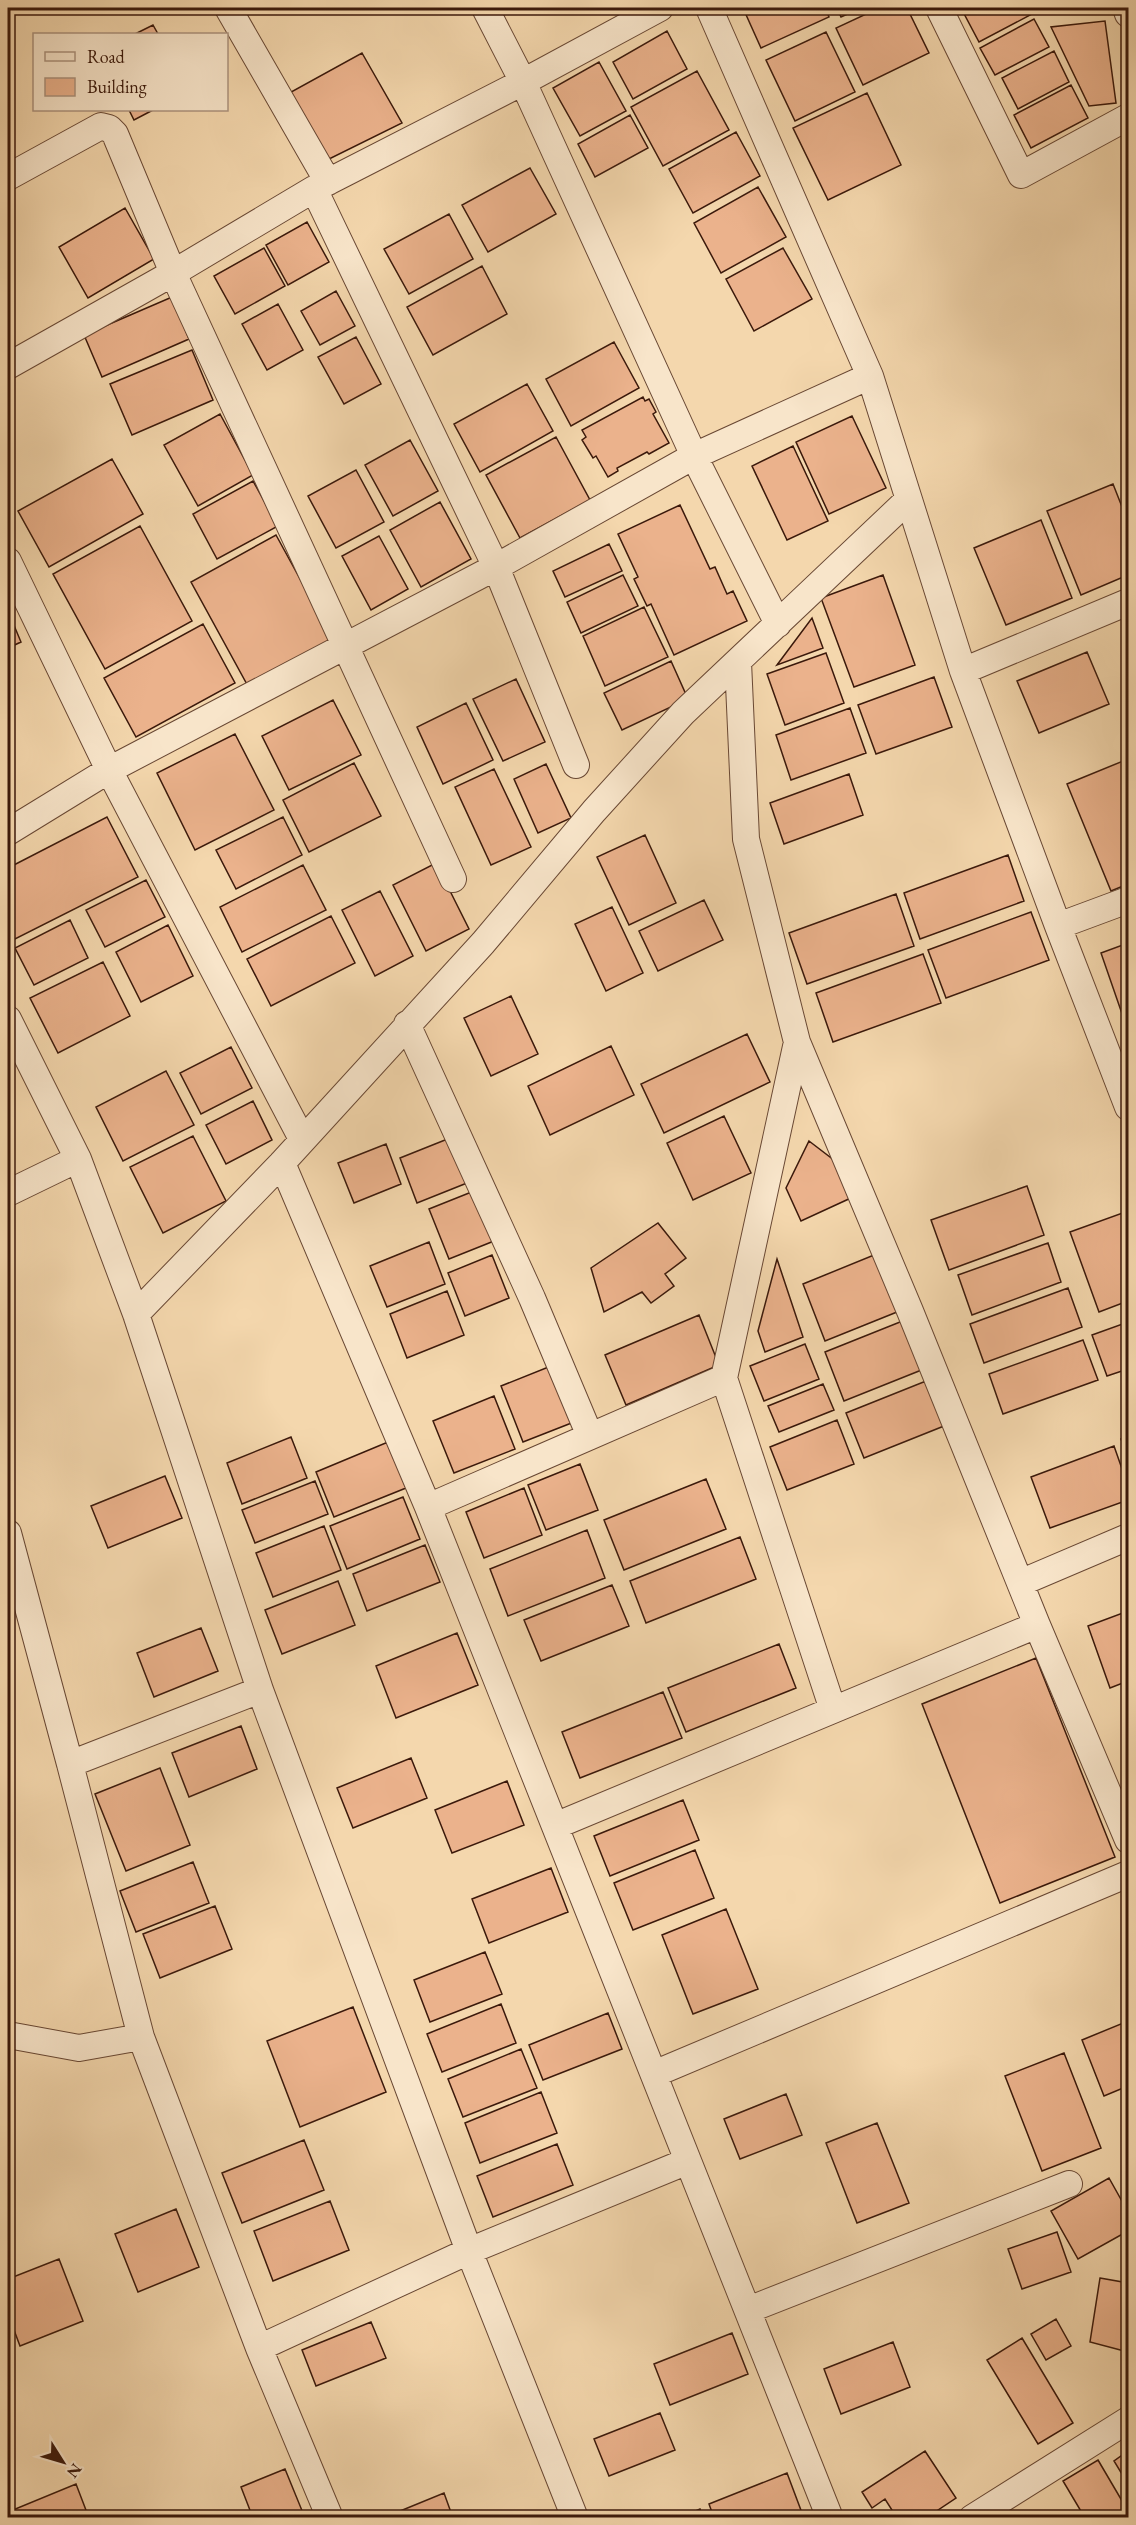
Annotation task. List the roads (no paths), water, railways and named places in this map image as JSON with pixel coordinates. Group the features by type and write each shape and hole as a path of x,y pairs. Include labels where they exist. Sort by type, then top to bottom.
{"street":[{"path":"228,8 321,186 496,567 576,765"},
{"path":"485,8 523,82 694,456 778,624"},
{"path":"8,366 321,186 523,82 660,8"},
{"path":"709,8 870,376 963,670 1058,927 1128,1107"},
{"path":"939,8 1021,175 1128,117"},
{"path":"1126,8 1128,14"},
{"path":"8,177 101,126 109,128 115,134 173,273 453,879"},
{"path":"8,832 109,770 496,567 694,456 870,376"},
{"path":"136,1314 282,1163 483,943 594,811 675,721 908,500"},
{"path":"8,561 109,770 302,1139"},
{"path":"963,670 1128,602"},
{"path":"738,662 746,839 797,1041 1128,1840"},
{"path":"1058,927 1128,900"},
{"path":"8,1019 78,1159 136,1314 260,1690 470,2251 575,2517"},
{"path":"407,1024 532,1298 590,1436"},
{"path":"797,1041 724,1378 833,1710"},
{"path":"8,1193 78,1159"},
{"path":"282,1163 428,1507 830,2517"},
{"path":"428,1507 724,1378"},
{"path":"8,1533 141,2037 259,2348 330,2517"},
{"path":"1020,1583 1128,1537"},
{"path":"555,1827 1037,1625"},
{"path":"70,1764 260,1690"},
{"path":"654,2074 1128,1874"},
{"path":"8,2035 79,2048 141,2037"},
{"path":"259,2348 470,2251 688,2161"},
{"path":"747,2310 1069,2184"},
{"path":"972,2517 1128,2420"}]}
